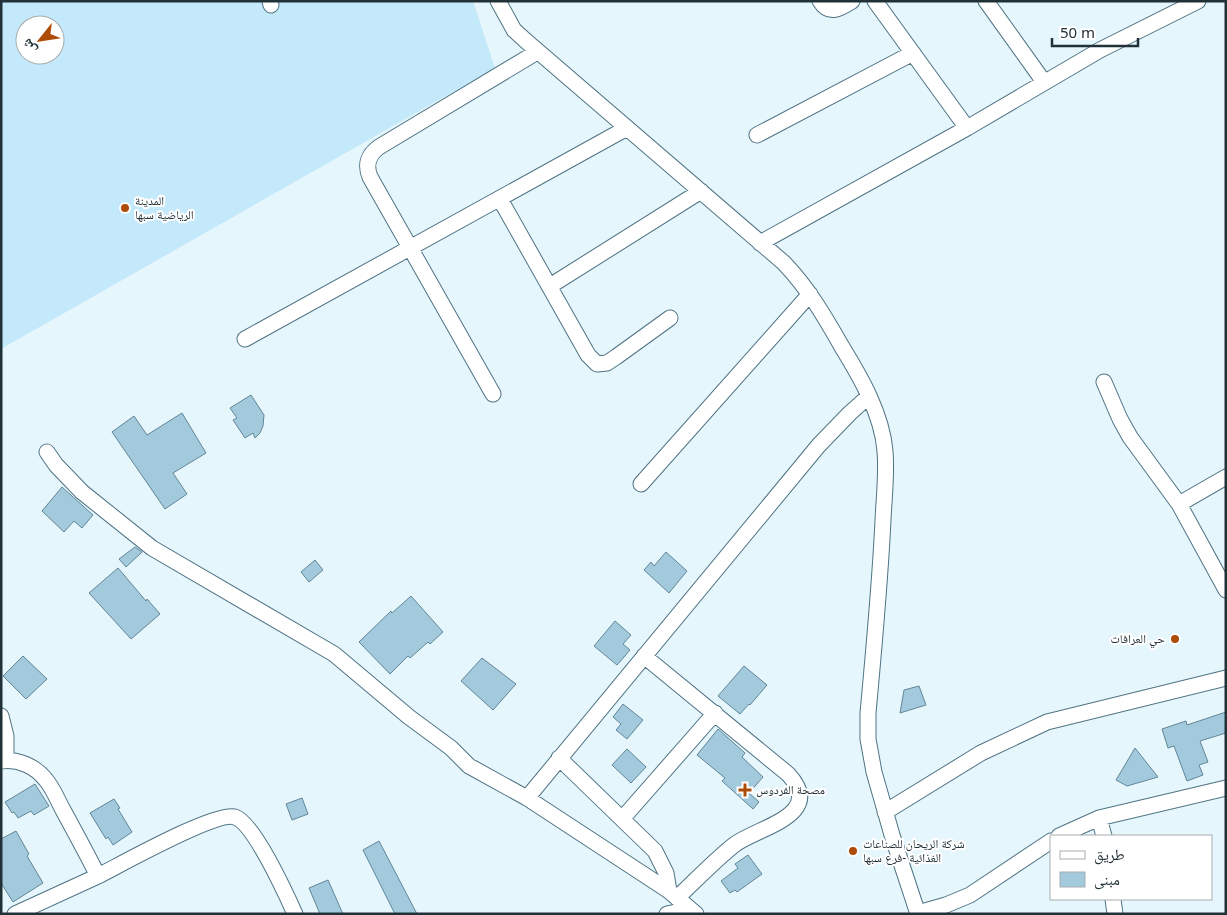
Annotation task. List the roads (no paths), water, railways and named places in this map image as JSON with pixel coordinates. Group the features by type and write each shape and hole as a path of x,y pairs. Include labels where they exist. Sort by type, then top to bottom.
{"street":[{"path":"498,1 514,30 537,52 701,190 784,263 810,294 853,365 869,396 882,435 885,460 882,543 868,713 868,739 885,812 918,914 970,895 1050,842"},
{"path":"820,1 825,8 832,10 852,1"},
{"path":"875,1 967,128"},
{"path":"986,1 1044,82"},
{"path":"760,242 967,128 1100,50 1198,1"},
{"path":"493,394 370,177 367,166 370,155 378,147 537,52"},
{"path":"757,135 913,53"},
{"path":"246,339 627,128"},
{"path":"550,286 701,190"},
{"path":"500,199 588,355 596,364 607,362 616,357 670,318"},
{"path":"641,484 810,294"},
{"path":"1104,382 1130,437 1179,504 1226,590"},
{"path":"527,798 819,445 869,396"},
{"path":"47,452 56,465 82,492 152,548 334,654 409,717 451,748 469,766 527,798 673,894 693,911"},
{"path":"1179,504 1226,477"},
{"path":"644,656 788,774 796,782 800,796 797,805 789,815 776,824 735,844 673,894"},
{"path":"885,812 981,752 1047,722 1226,678"},
{"path":"622,819 714,713"},
{"path":"1,716 6,736 4,760 20,762 33,768 46,780 98,876"},
{"path":"560,758 660,857 673,894"},
{"path":"1061,835 1098,818 1226,788"},
{"path":"15,914 98,876 184,833 220,818 234,817 241,820 264,851 295,914"},
{"path":"1098,818 1104,835"},
{"path":"1113,900 1115,914"},
{"path":"667,914 693,911"}],"place":[{"name":"المدينة الرياضية سبها","path":"125,208"},
{"name":"حي العرافات","path":"1175,639"},
{"name":"مصحة الفردوس","path":"745,790"},
{"name":"شركة الريحان للصناعات الغذائية -فرع سبها","path":"853,851"}]}
